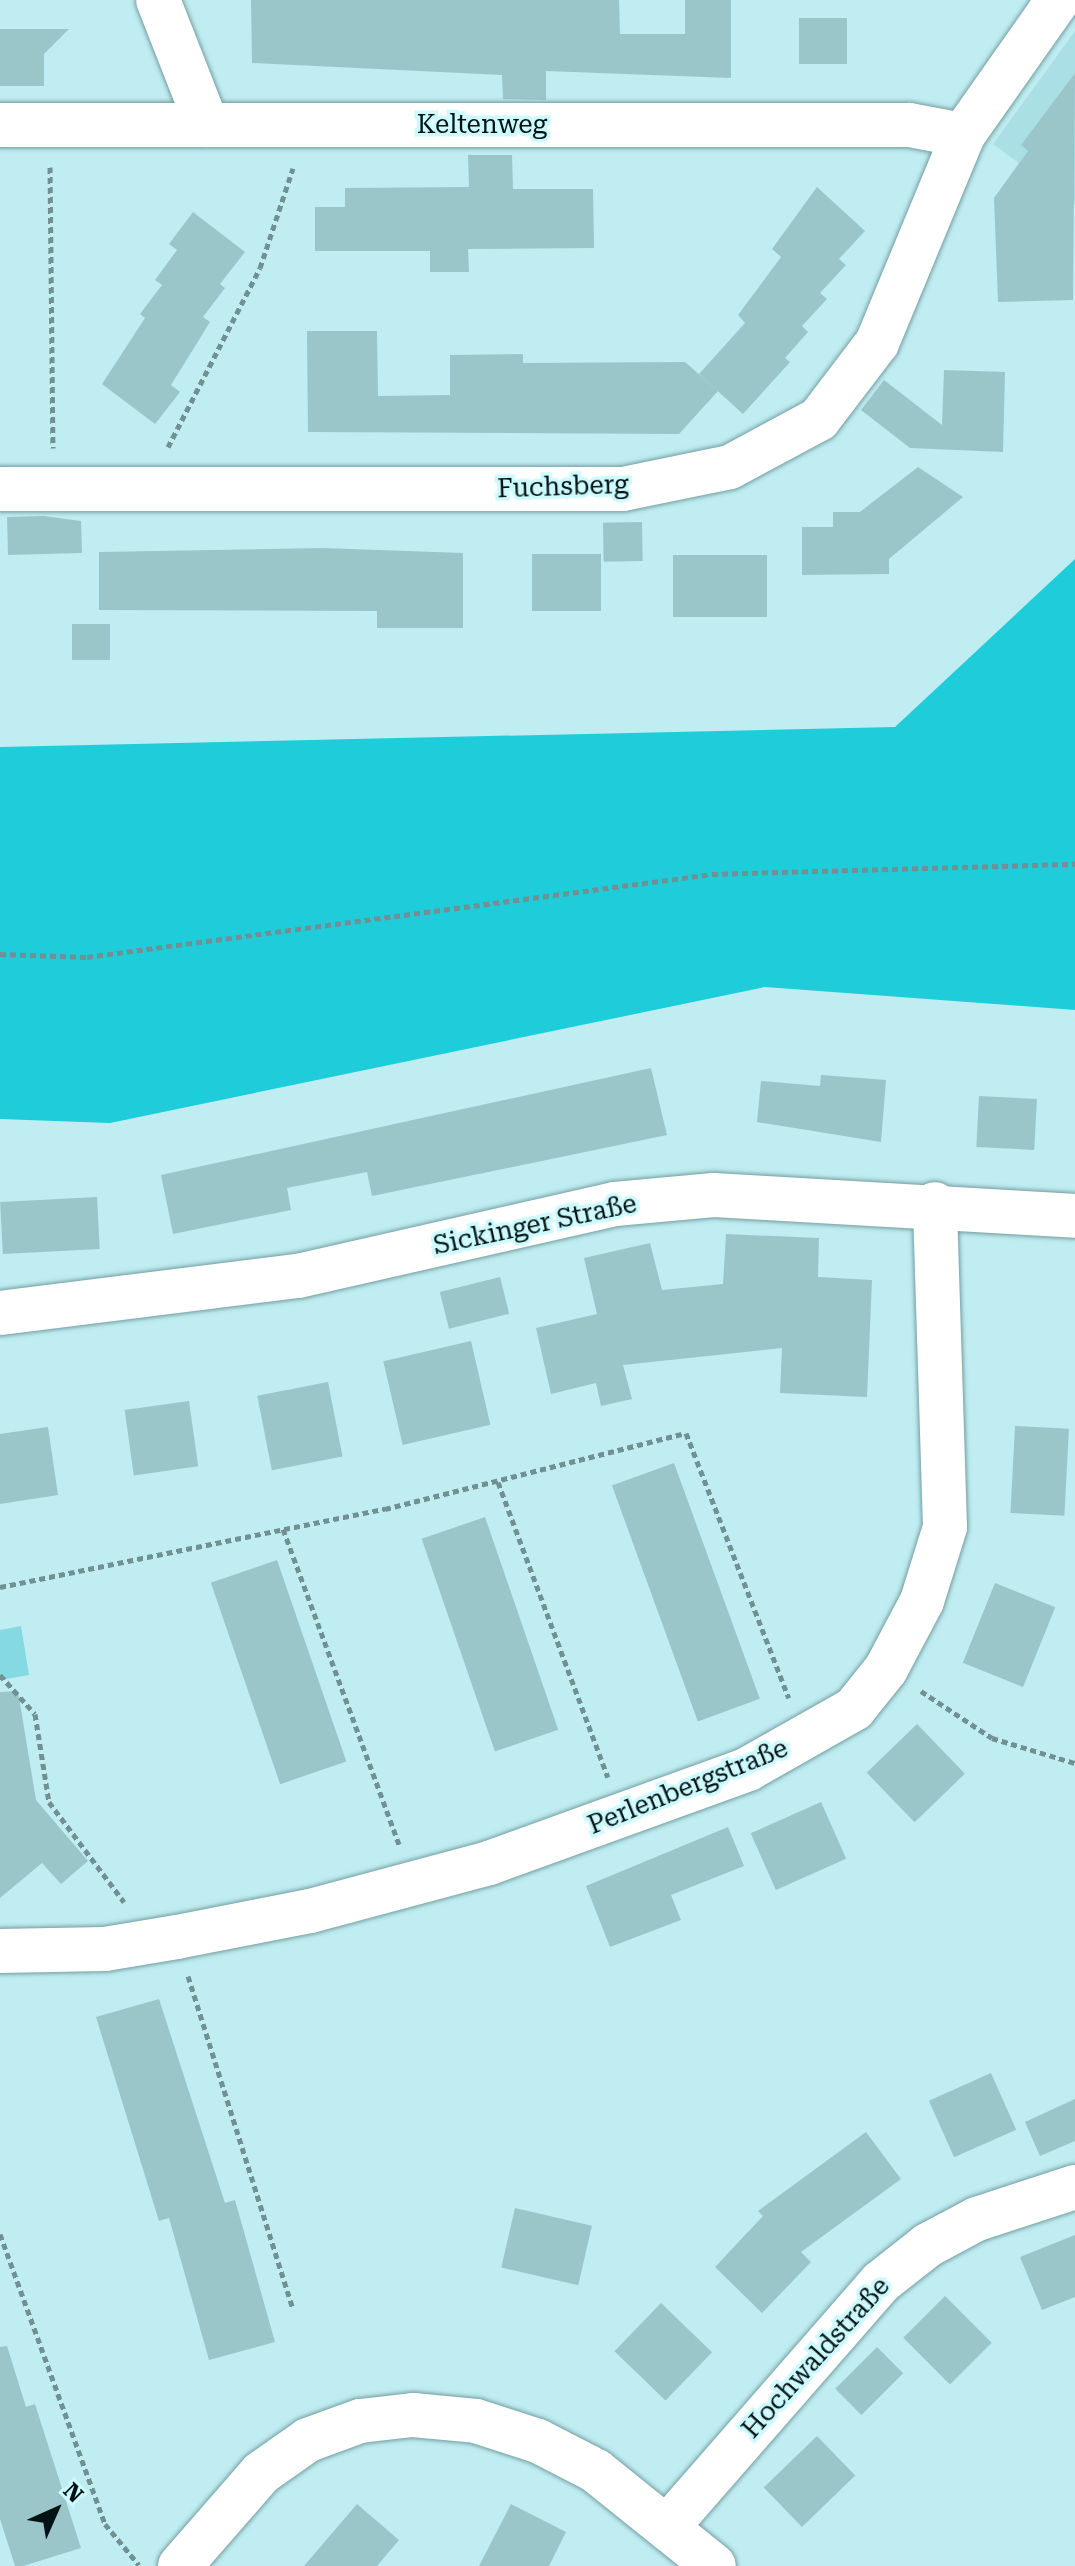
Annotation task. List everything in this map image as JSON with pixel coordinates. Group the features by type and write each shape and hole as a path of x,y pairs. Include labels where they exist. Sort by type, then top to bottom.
{"street":[{"path":"158,0 207,125"},
{"name":"Fuchsberg","path":"0,489 623,489 730,467 819,419 877,343 963,135 1058,0"},
{"name":"Keltenweg","path":"0,125 909,125 963,135"},
{"name":"Sickinger Straße","path":"0,1313 298,1276 615,1204 714,1195 935,1204 1075,1216"},
{"name":"Perlenbergstraße","path":"0,1951 105,1949 177,1937 489,1863 748,1769 854,1709 886,1669 922,1601 945,1527 935,1204"},
{"name":"Hochwaldstraße","path":"669,2525 881,2282 928,2245 977,2219 1075,2187"},
{"path":"180,2566 261,2473 308,2440 360,2421 413,2415 476,2421 538,2441 596,2471 669,2525 714,2566"}],"path":[{"path":"190,405 264,259 306,125"},
{"path":"51,126 53,489"},
{"path":"0,954 87,957 712,874 1075,864"},
{"path":"0,1587 498,1482 686,1433 771,1654"},
{"name":"Perlenbergstraße","path":"498,1482 607,1774"},
{"path":"283,1529 398,1840"},
{"path":"2,1677 35,1714 49,1802 113,1884"},
{"path":"946,1708 992,1738 1075,1763"},
{"path":"177,1937 230,2128 258,2187 293,2310"},
{"path":"0,2234 105,2524 139,2566"}],"shaded area":[{"path":"1075,31 1075,205 993,144"},
{"path":"1075,559 1075,1010 765,987 110,1123 0,1119 0,747 895,727"},
{"path":"21,1626 29,1675 0,1680 0,1630"}],"building":[{"path":"251,0 619,0 620,34 685,34 685,0 731,0 731,78 546,71 546,100 503,99 502,75 252,63"},
{"path":"799,18 847,18 847,64 799,64"},
{"path":"0,29 69,29 44,54 44,86 0,86"},
{"path":"1075,73 1073,300 998,302 994,198 1028,151 1021,145"},
{"path":"468,155 512,155 513,189 593,189 594,248 468,249 469,272 430,272 430,251 315,251 315,207 345,207 345,188 469,187"},
{"path":"817,187 865,231 839,259 846,265 820,293 827,299 802,326 808,332 785,358 790,362 743,414 699,374 745,323 738,315 781,257 772,249"},
{"path":"193,212 245,252 220,284 225,288 203,317 210,322 171,385 180,392 155,424 102,384 145,318 140,314 162,285 155,280 177,250 169,244"},
{"path":"307,331 377,331 378,396 450,395 450,355 523,354 523,363 685,362 718,391 679,434 308,432"},
{"path":"944,370 1005,372 1003,452 910,448 861,410 884,380 942,425"},
{"path":"918,467 963,497 889,559 889,574 802,575 802,527 833,527 833,512 860,512"},
{"path":"44,516 81,521 82,553 8,555 7,517"},
{"path":"642,522 643,561 604,562 603,523"},
{"path":"323,548 463,553 463,628 377,628 377,611 99,610 99,552"},
{"path":"532,554 601,554 601,611 532,611"},
{"path":"673,555 767,555 767,617 673,617"},
{"path":"72,624 110,624 110,660 72,660"},
{"path":"651,1068 667,1135 372,1196 367,1172 287,1188 291,1210 173,1234 161,1175"},
{"path":"821,1075 886,1080 881,1142 757,1122 761,1081 820,1086"},
{"path":"979,1096 1037,1099 1034,1150 976,1147"},
{"path":"97,1197 100,1249 3,1254 0,1202"},
{"path":"726,1234 819,1238 818,1277 872,1280 867,1397 780,1393 782,1348 623,1365 632,1399 601,1406 596,1383 551,1394 536,1328 597,1314 584,1258 650,1243 662,1290 723,1284"},
{"path":"500,1277 509,1314 449,1329 440,1292"},
{"path":"471,1341 490,1425 403,1445 383,1361"},
{"path":"328,1382 343,1457 272,1470 257,1396"},
{"path":"189,1401 198,1466 134,1475 125,1410"},
{"path":"1015,1426 1069,1429 1064,1516 1010,1513"},
{"path":"48,1427 58,1495 0,1504 0,1434"},
{"path":"674,1463 760,1699 698,1721 612,1486"},
{"path":"485,1517 558,1730 495,1752 422,1539"},
{"path":"277,1560 346,1761 280,1784 211,1583"},
{"path":"995,1583 1055,1607 1023,1687 963,1663"},
{"path":"18,1691 36,1800 88,1861 61,1884 42,1863 0,1898 0,1692"},
{"path":"917,1724 965,1774 915,1822 867,1773"},
{"path":"821,1802 846,1859 776,1890 751,1833"},
{"path":"728,1827 744,1866 671,1895 681,1920 610,1947 586,1886"},
{"path":"159,1999 225,2203 235,2200 275,2342 209,2360 169,2218 159,2221 96,2017"},
{"path":"991,2073 1016,2130 954,2157 929,2101"},
{"path":"1075,2099 1075,2141 1040,2156 1025,2122"},
{"path":"866,2132 901,2179 801,2252 811,2262 762,2313 715,2267 763,2216 758,2211"},
{"path":"515,2208 592,2226 578,2285 501,2267"},
{"path":"1075,2235 1075,2297 1042,2310 1020,2257"},
{"path":"945,2296 992,2343 950,2384 903,2338"},
{"path":"661,2303 712,2352 666,2401 614,2351"},
{"path":"7,2346 26,2407 35,2404 81,2548 23,2566 15,2566 0,2519 0,2347"},
{"path":"877,2347 903,2373 861,2415 835,2389"},
{"path":"817,2436 855,2476 802,2527 764,2487"},
{"path":"357,2504 399,2540 377,2566 304,2566"},
{"path":"511,2504 566,2532 549,2566 479,2566"}]}
